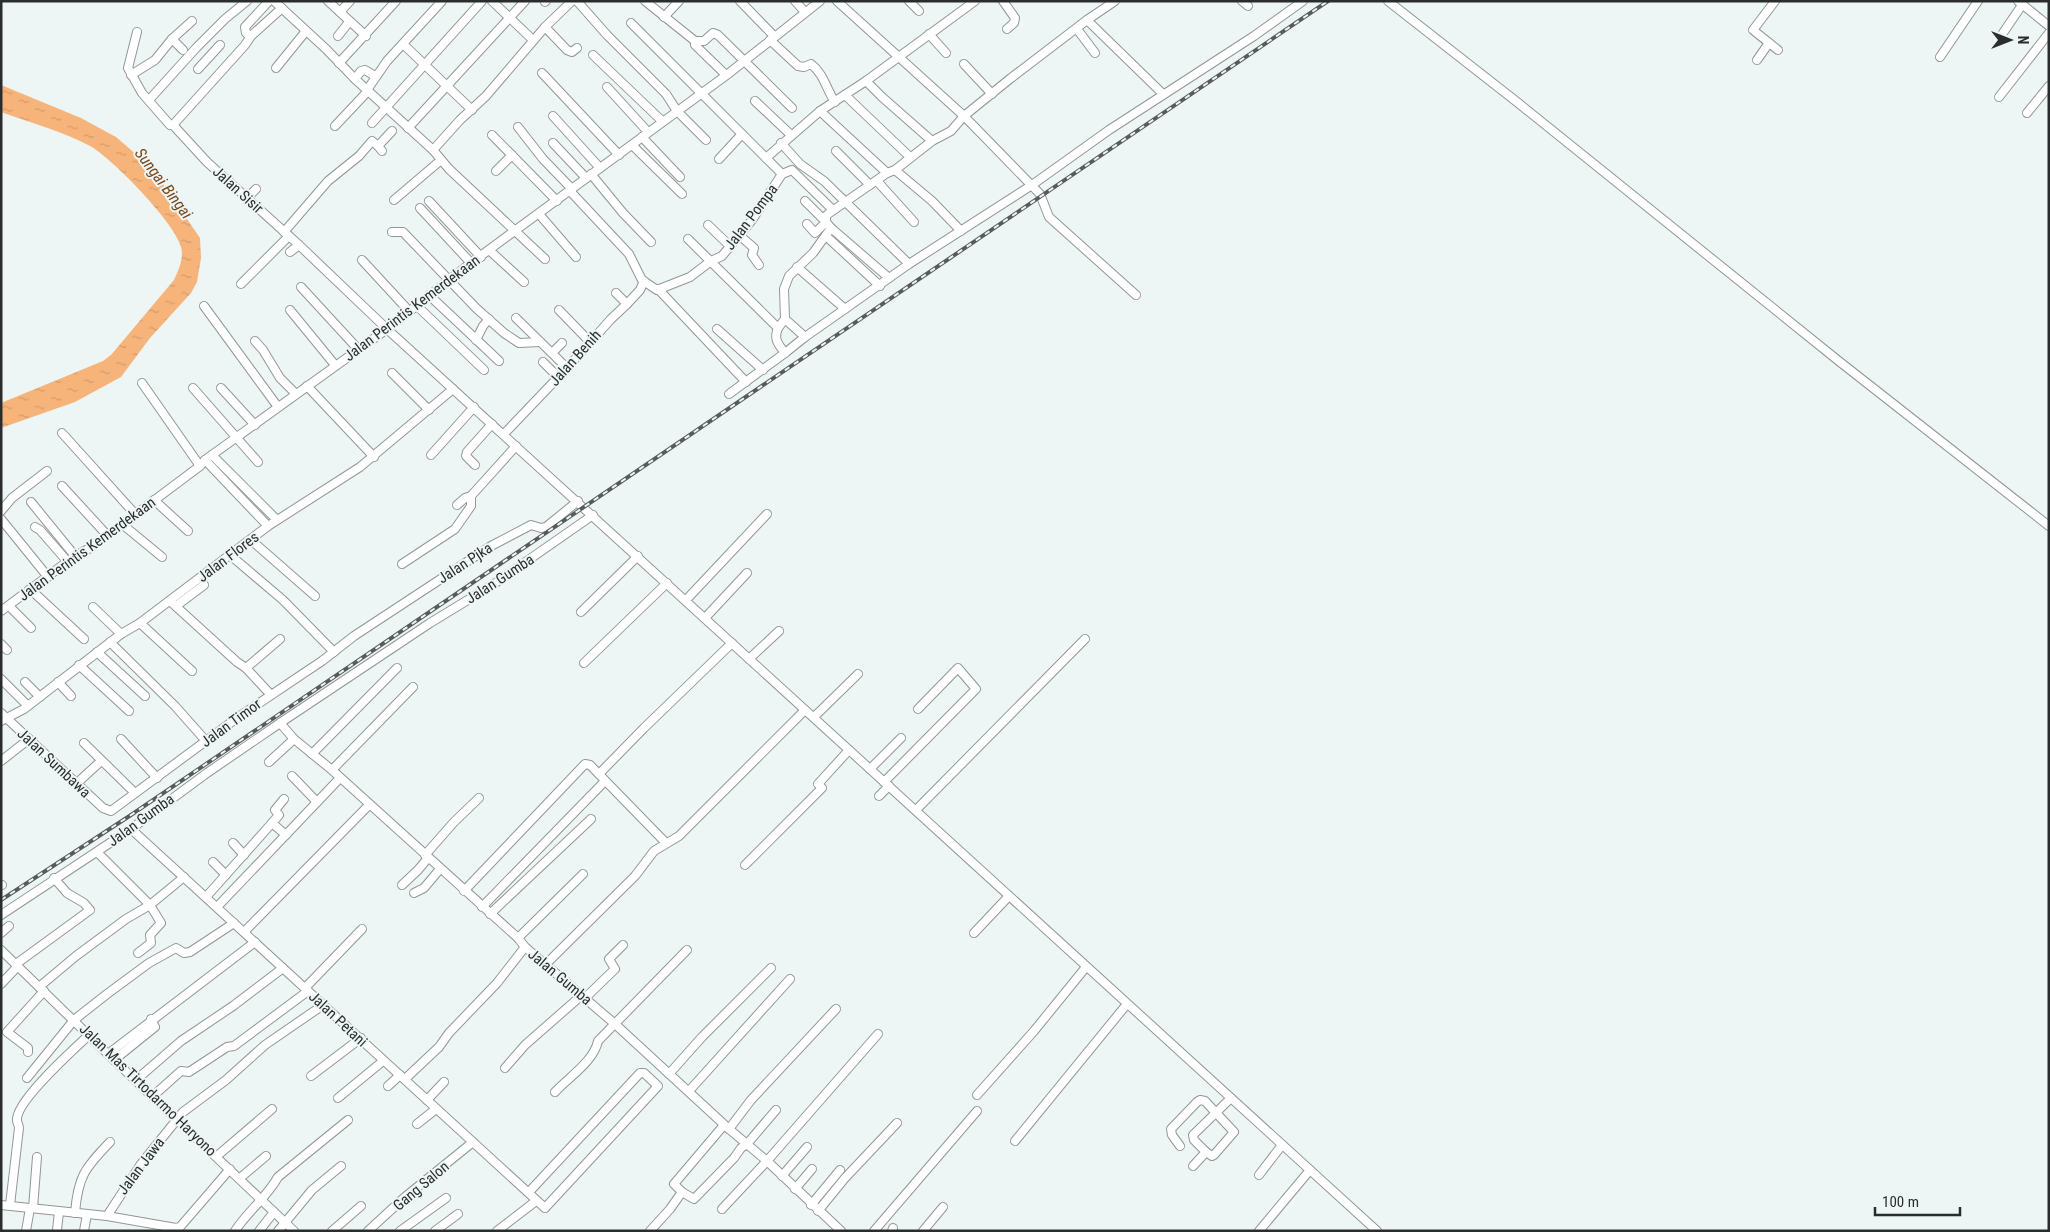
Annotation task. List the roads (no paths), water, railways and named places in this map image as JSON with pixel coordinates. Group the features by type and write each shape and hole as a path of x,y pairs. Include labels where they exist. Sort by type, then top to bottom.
{"street":[{"path":"149,100 224,19 247,1"},
{"path":"251,36 245,31 245,27 269,1"},
{"path":"274,1 355,79 433,150 441,160 544,259"},
{"path":"328,1 366,36"},
{"path":"340,12 350,1"},
{"path":"339,63 366,36 396,1"},
{"path":"335,126 367,90 375,76 442,1"},
{"path":"372,123 482,1"},
{"path":"492,1 533,40"},
{"path":"408,128 525,1"},
{"path":"433,150 523,54 544,27 572,1"},
{"path":"577,1 607,35 666,94 677,111 706,140"},
{"path":"645,1 695,41 704,42 713,34 716,34 792,108"},
{"path":"664,17 679,1"},
{"path":"740,1 798,66 804,68 811,64 815,68 824,78 826,88 836,102"},
{"path":"796,1 805,12"},
{"name":"Jalan Perintis Kemerdekaan","path":"1,611 67,561 92,547 212,455 387,329 471,263 726,75 820,1"},
{"path":"837,1 964,116 1042,196 1049,217 1136,295"},
{"path":"909,1 919,10"},
{"path":"766,158 820,111 836,102 975,1"},
{"path":"1003,1 1015,18 1014,23 1007,29"},
{"path":"785,354 775,337 778,328 785,319 784,289 789,276 813,253 826,236 828,225 826,216 932,141 951,131 964,116 1087,20 1115,1"},
{"path":"729,394 785,354 805,337 909,264 1032,185 1163,94 1254,36 1303,1"},
{"path":"1388,1 1517,102 1840,362 2049,526"},
{"path":"1775,1 1753,30 1778,50"},
{"path":"1940,57 1978,1"},
{"path":"2003,33 2020,3 2049,26"},
{"path":"172,125 251,36 282,8"},
{"path":"1087,20 1163,94"},
{"path":"137,32 128,62 131,75 155,60 172,39 192,21"},
{"path":"338,36 349,22"},
{"name":"Jalan Pompa","path":"631,23 782,174 760,210 722,256 711,261 690,277 658,290"},
{"path":"544,27 567,50 572,52 577,48"},
{"path":"1077,29 1095,53"},
{"path":"276,68 306,31"},
{"path":"1999,97 2049,33"},
{"path":"929,34 946,53"},
{"path":"172,39 183,50"},
{"path":"695,41 695,45 726,75"},
{"path":"1757,60 1769,43"},
{"path":"403,44 472,110"},
{"path":"198,69 220,45"},
{"path":"196,48 208,57"},
{"path":"593,55 662,121"},
{"path":"964,64 992,94"},
{"path":"355,79 361,71 365,70 375,76"},
{"path":"542,73 619,155"},
{"name":"Jalan Sisir","path":"131,75 142,93 170,125 207,162 299,245 387,329 1377,1231"},
{"path":"866,80 882,98 932,141"},
{"path":"2027,113 2049,86"},
{"path":"607,87 680,177"},
{"path":"845,95 910,157"},
{"path":"755,101 791,135"},
{"path":"820,111 891,171 932,201 961,230"},
{"path":"553,116 600,168"},
{"path":"518,126 542,159 629,254 638,275 658,290 746,382"},
{"path":"241,284 287,234 328,181 359,156 369,142 372,141 380,148 392,131"},
{"path":"719,160 742,134"},
{"path":"492,135 557,201"},
{"path":"553,143 589,176 651,242"},
{"path":"781,143 909,264"},
{"path":"632,145 682,194"},
{"path":"836,151 914,222"},
{"path":"496,171 512,155"},
{"path":"394,200 441,160"},
{"path":"782,174 792,170 832,210"},
{"path":"247,198 256,189"},
{"path":"429,201 481,257"},
{"path":"805,201 828,225 889,278"},
{"path":"420,208 471,263"},
{"path":"538,214 576,257"},
{"path":"807,224 815,233 828,225"},
{"path":"708,225 730,246"},
{"path":"392,232 403,232 489,319 519,343 540,342"},
{"path":"739,235 754,248 752,255 759,265"},
{"path":"826,236 880,286"},
{"path":"688,239 778,328"},
{"path":"290,252 299,245"},
{"path":"489,250 524,282"},
{"path":"362,260 409,311"},
{"path":"797,267 845,309"},
{"name":"Jalan Benih","path":"504,434 567,368 611,318 640,290 644,281"},
{"path":"301,287 358,349"},
{"path":"616,293 627,304"},
{"path":"429,295 499,361"},
{"path":"416,305 484,370"},
{"path":"204,306 278,407"},
{"path":"290,310 335,365"},
{"path":"559,310 590,342"},
{"path":"516,318 567,368"},
{"path":"476,340 489,319"},
{"path":"785,319 805,337"},
{"path":"717,329 763,370"},
{"path":"255,341 263,350 280,378 296,394"},
{"path":"552,353 562,343"},
{"path":"543,362 558,377"},
{"path":"392,373 429,410"},
{"path":"142,383 202,463 268,526"},
{"path":"307,386 374,457"},
{"path":"194,388 258,462"},
{"path":"221,388 255,425"},
{"name":"Jalan Flores","path":"3,717 28,706 120,634 173,603 268,526 328,490 374,457 453,389"},
{"path":"431,454 474,407"},
{"path":"476,466 466,456 467,452 492,424"},
{"path":"62,433 135,514"},
{"path":"457,505 465,498 471,496 516,446"},
{"path":"212,455 277,520"},
{"path":"1,511 12,498 47,471"},
{"path":"62,486 107,535"},
{"path":"402,564 456,528 471,506 471,496"},
{"path":"154,500 188,531"},
{"name":"Jalan Pjka","path":"354,636 491,546 531,524 541,528 546,527 578,501"},
{"path":"30,502 75,556"},
{"path":"686,600 767,514"},
{"name":"Jalan Gumba","path":"1,915 54,878 131,829 207,772 430,623 494,584 593,515"},
{"path":"1,519 48,577"},
{"path":"122,524 162,557"},
{"path":"34,527 40,530 67,561"},
{"path":"251,540 315,596"},
{"path":"230,555 283,600 334,652"},
{"path":"581,612 638,556"},
{"path":"705,618 747,573"},
{"path":"584,663 667,583"},
{"path":"204,585 173,603 237,662 246,668 271,695"},
{"path":"30,589 84,639"},
{"path":"9,606 31,628"},
{"path":"93,607 120,634"},
{"path":"140,623 192,671"},
{"path":"750,659 779,631"},
{"name":"Jalan Timor","path":"108,811 115,809 206,741 354,636"},
{"path":"246,668 280,639"},
{"path":"916,810 1085,639"},
{"path":"110,642 175,706 206,741"},
{"path":"599,774 732,643"},
{"path":"1,644 7,650"},
{"path":"97,652 145,696"},
{"path":"79,666 129,711"},
{"path":"312,754 397,668"},
{"path":"879,796 886,784 976,689 958,668 918,709"},
{"path":"814,717 858,674"},
{"path":"1,680 28,706"},
{"path":"25,682 40,697"},
{"path":"58,682 71,696"},
{"path":"332,770 413,686"},
{"path":"546,964 635,876 654,851 666,842 679,836 805,710"},
{"name":"Jalan Sumbawa","path":"3,717 108,811"},
{"name":"Jalan Gumba","path":"280,723 294,739 332,770 482,908 518,938 525,947 615,1024 726,1127 768,1161 811,1205 841,1231"},
{"path":"870,769 901,738"},
{"path":"1,761 29,739"},
{"path":"121,739 156,778"},
{"path":"269,762 294,739"},
{"path":"84,743 135,793"},
{"path":"745,865 822,788 818,784 849,750"},
{"path":"76,784 102,761"},
{"path":"464,891 583,766 590,765 666,842"},
{"path":"292,776 316,802"},
{"path":"217,907 340,778"},
{"path":"482,908 605,781"},
{"path":"402,885 418,870 454,822 479,798"},
{"path":"206,897 279,815 272,807 284,799"},
{"path":"244,932 369,805"},
{"path":"490,914 591,819"},
{"path":"272,823 286,835"},
{"name":"Jalan Petani","path":"131,829 361,1038 383,1061 529,1192 536,1202 545,1208 657,1089 658,1086 650,1078"},
{"path":"233,843 244,855"},
{"path":"255,843 267,854"},
{"path":"97,852 150,905 161,923 150,935 151,943 138,953"},
{"path":"213,862 226,875"},
{"path":"236,863 248,874"},
{"path":"414,893 424,888 440,869"},
{"path":"518,938 583,874"},
{"path":"28,1052 28,1048 7,1032 42,989 76,956 126,919 150,905 184,876"},
{"path":"1,984 17,965 90,911 84,903 67,893 54,878"},
{"path":"974,933 1009,896"},
{"path":"27,1078 74,1020 107,994 149,963 176,948 184,952 190,952 234,923"},
{"path":"1,934 9,926"},
{"path":"153,1096 181,1071 189,1072 254,1032 306,989 362,929"},
{"path":"108,1054 151,1019 255,942"},
{"path":"505,1068 525,1045 615,969 609,959 623,946"},
{"path":"388,1086 439,1047 449,1033 497,983 525,947"},
{"name":"Jalan Mas Tirtodarmo Haryono","path":"1,950 294,1231"},
{"path":"555,1092 594,1054 598,1041 687,950"},
{"path":"977,1095 1034,1031 1086,967"},
{"path":"136,1080 181,1041 234,1006 284,968"},
{"path":"669,1074 702,1037 771,968"},
{"path":"689,1091 790,979"},
{"path":"1015,1141 1127,1004"},
{"name":"Jalan Jawa","path":"107,1216 141,1164 183,1112 226,1080 265,1046 323,1005"},
{"path":"776,1110 747,1144 741,1148 734,1158 694,1199 682,1192 674,1184 836,1010"},
{"path":"114,1060 155,1027 151,1019"},
{"path":"254,1032 265,1046"},
{"path":"5,1205 19,1128 17,1119 22,1108 29,1097 56,1067 89,1034"},
{"path":"722,1209 768,1161 878,1034"},
{"path":"312,1076 361,1038"},
{"path":"338,1098 383,1061"},
{"path":"529,1192 640,1072 650,1078 662,1069"},
{"path":"427,1100 444,1082"},
{"path":"1180,1146 1171,1129 1197,1102 1200,1100 1205,1101 1215,1114 1234,1132 1214,1155 1209,1155 1194,1140 1193,1135 1215,1114 1230,1098"},
{"path":"417,1124 436,1109"},
{"path":"217,1156 272,1110"},
{"path":"874,1231 977,1111"},
{"path":"235,1231 245,1217 272,1188 278,1177 348,1120"},
{"path":"818,1211 845,1178 898,1124"},
{"path":"75,1213 77,1189 82,1176 110,1142"},
{"name":"Gang Salon","path":"368,1231 404,1198 473,1142"},
{"path":"1259,1175 1282,1145"},
{"path":"782,1176 807,1147"},
{"path":"1193,1166 1206,1152"},
{"path":"240,1178 266,1156"},
{"path":"26,1231 32,1208 37,1157"},
{"path":"278,1231 284,1221 312,1190 341,1166"},
{"name":"Jalan Jawa","path":"5,1205 107,1216 176,1228 180,1227 230,1169"},
{"path":"795,1189 812,1169"},
{"path":"811,1205 840,1170"},
{"path":"1259,1231 1310,1170"},
{"path":"650,1231 670,1209 682,1192"},
{"path":"400,1231 446,1198"},
{"path":"497,1231 536,1202"},
{"path":"332,1231 361,1206"},
{"path":"923,1231 943,1207"},
{"path":"57,1230 59,1212"},
{"path":"259,1231 274,1212"},
{"path":"84,1231 87,1214"},
{"path":"435,1231 458,1214"}],"water":[{"path":"1,85 81,118 116,137 152,168 200,238 201,258 197,282 191,293 150,338 121,377 75,402 1,428 1,403 103,361 111,355 174,280 182,255 176,236 167,223 142,192 113,163 90,146 69,136 1,112"}],"railway":[{"path":"1,900 131,815 1328,1"}],"water label":[{"name":"Sungai Bingai","path":"164,183"}]}
